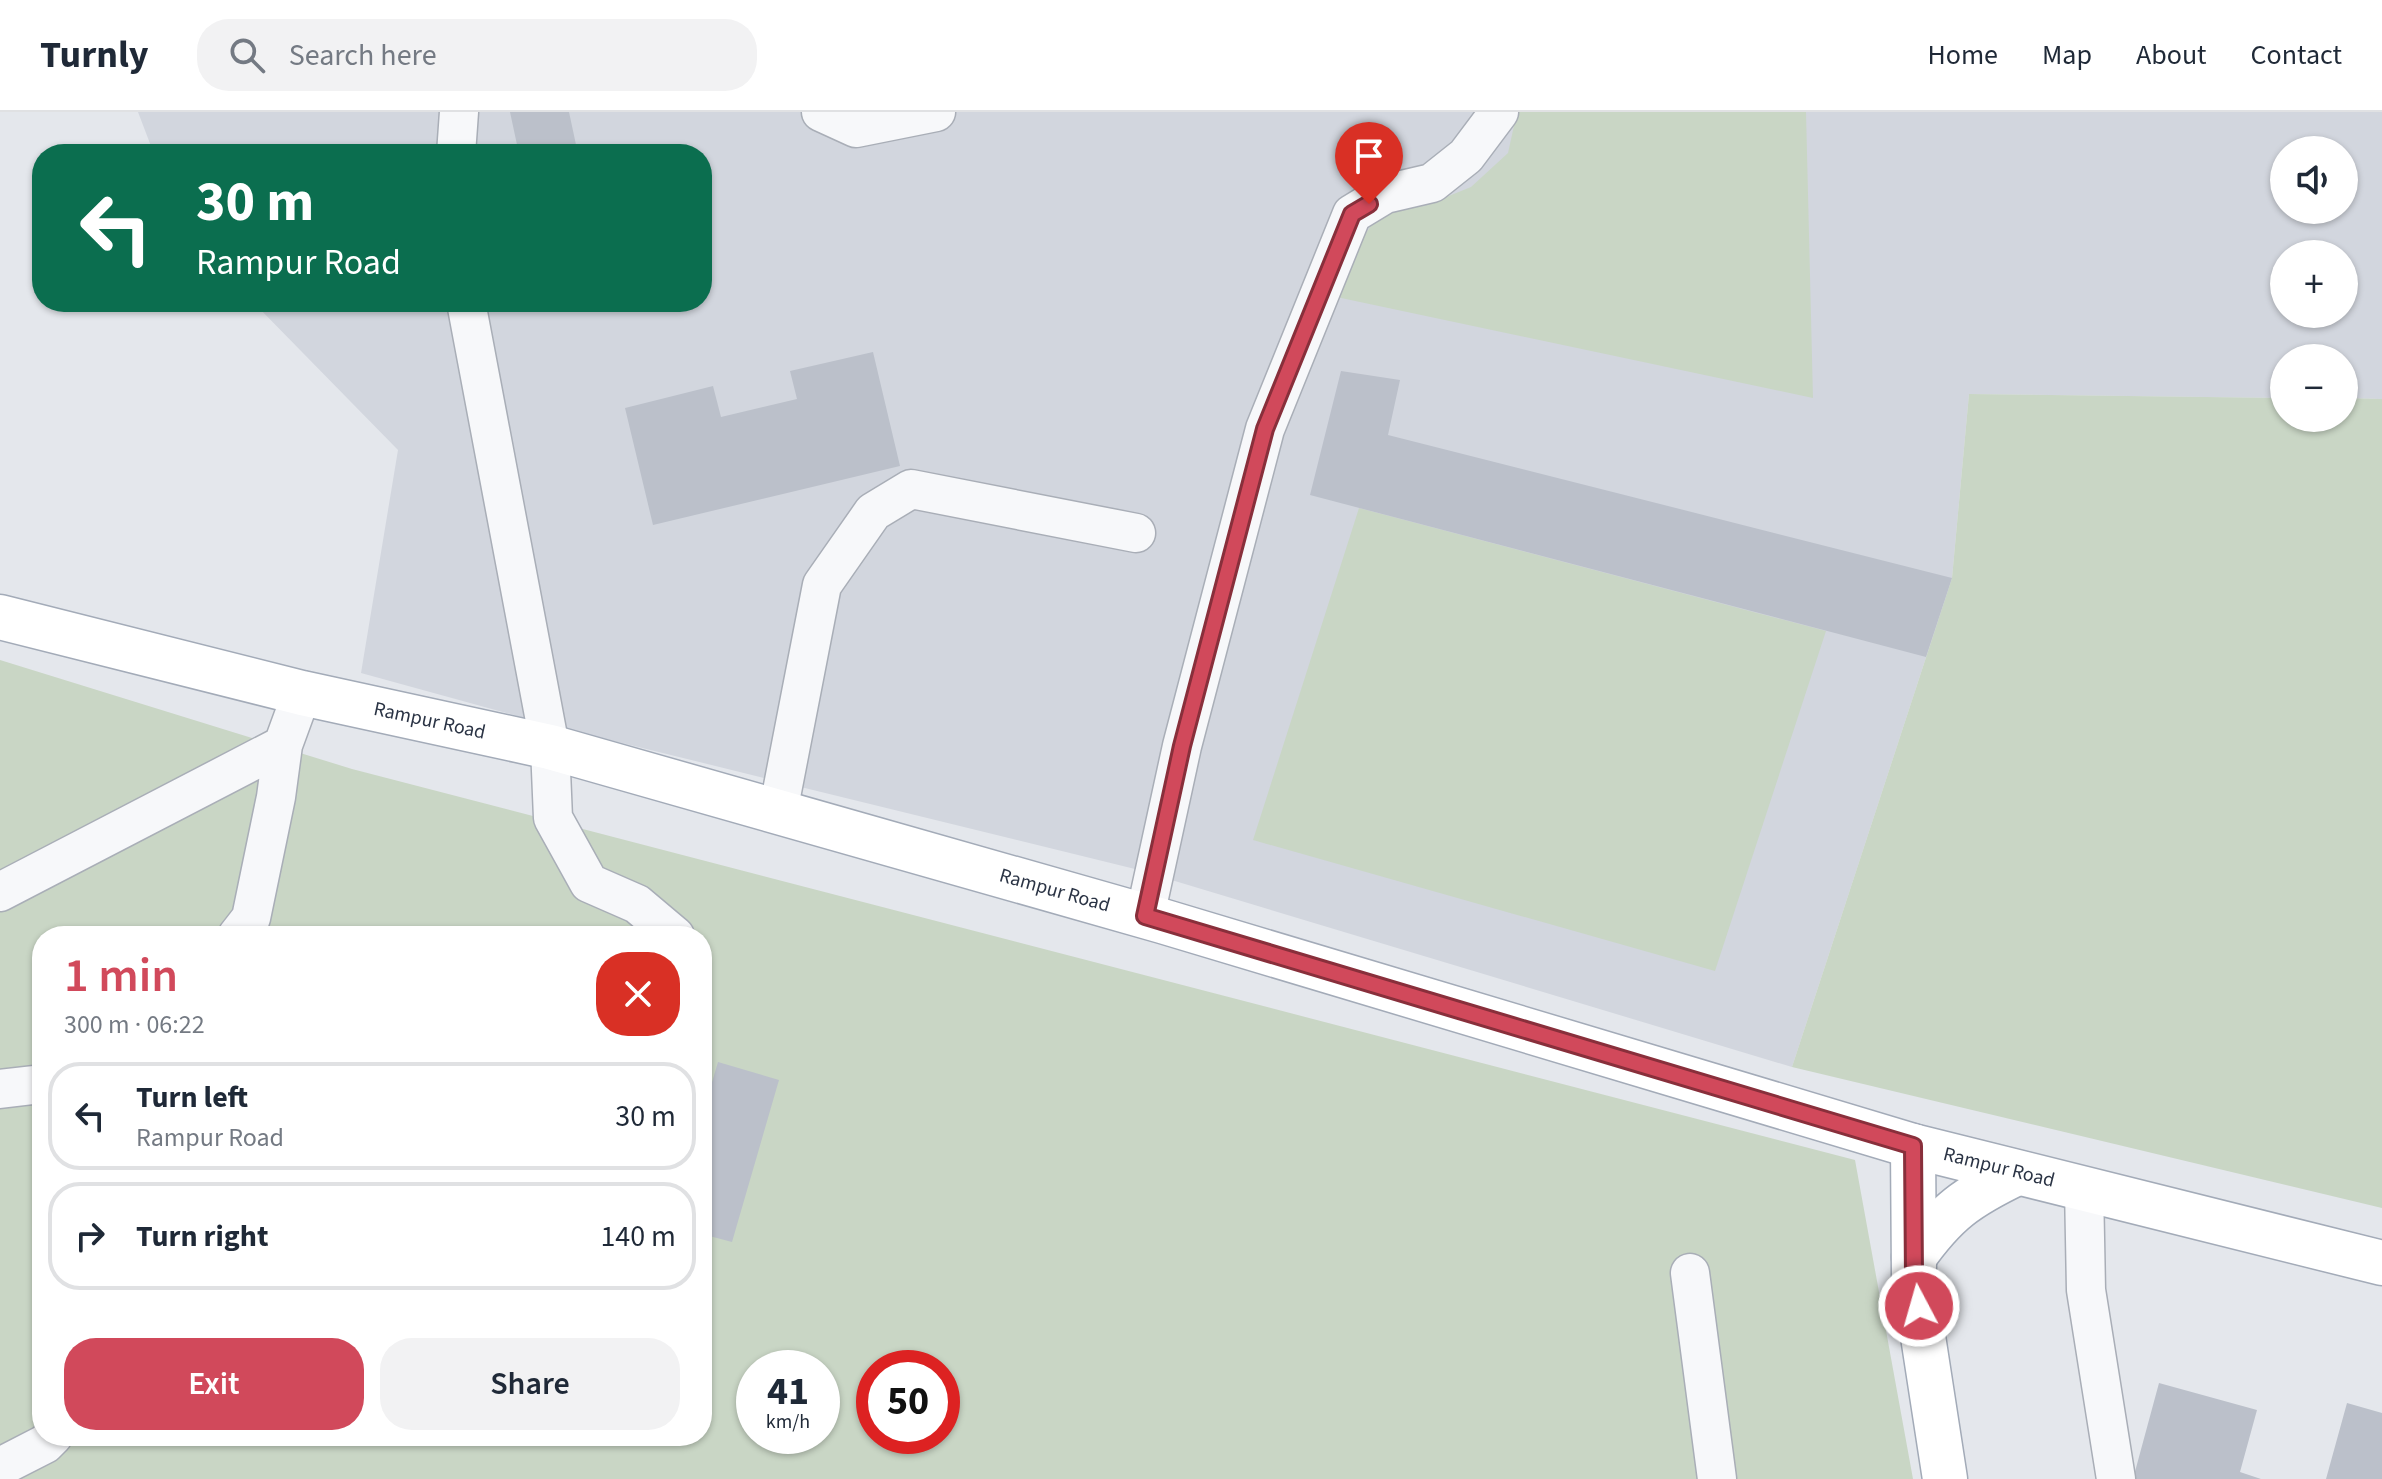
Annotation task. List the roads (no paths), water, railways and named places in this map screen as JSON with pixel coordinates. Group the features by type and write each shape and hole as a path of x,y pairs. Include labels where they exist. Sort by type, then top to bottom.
{"main road":[{"name":"Rampur Road","path":"0,617 302,693 550,747 1145,916 1913,1146 2382,1263"},
{"path":"1913,1146 1914,1278 1945,1479"},
{"path":"1914,1257 1936,1226 1975,1193 2017,1173"}],"street":[{"path":"457,144 459,112"},
{"path":"821,112 856,128 936,112"},
{"path":"1145,916 1182,746 1265,429 1352,214 1385,194 1432,183 1466,156 1499,112"},
{"path":"468,312 550,747 553,818 589,883 637,904 663,926"},
{"path":"778,812 822,585 873,512 911,489 1136,533"},
{"path":"245,926 251,918 276,797 283,745 302,693"},
{"path":"0,892 283,745"},
{"path":"0,1089 32,1085"},
{"path":"2084,1187 2086,1290 2116,1479"},
{"path":"1690,1273 1717,1479"},
{"path":"0,1467 41,1446"}]}
